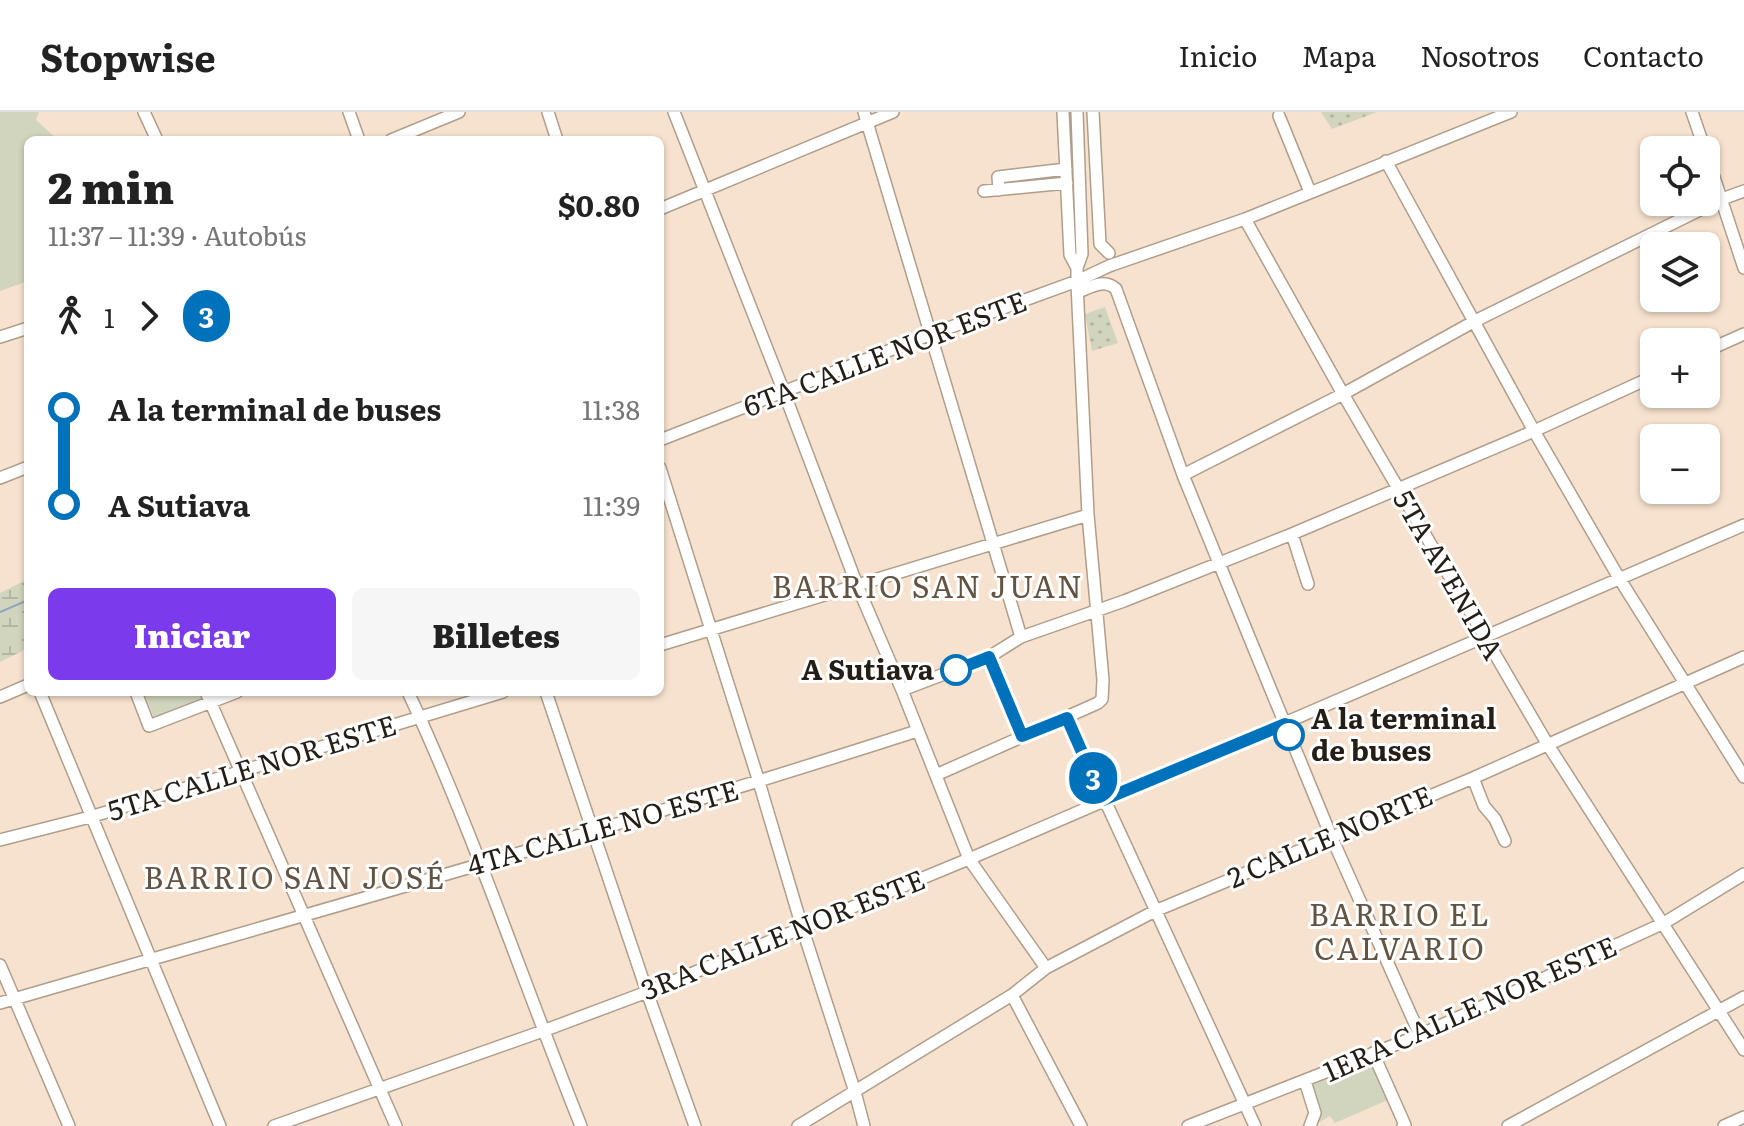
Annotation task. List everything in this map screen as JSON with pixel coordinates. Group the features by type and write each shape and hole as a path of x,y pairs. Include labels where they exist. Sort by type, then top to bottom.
{"street":[{"path":"144,112 155,136"},
{"path":"349,112 358,136"},
{"path":"401,136 459,112"},
{"path":"548,112 556,136"},
{"path":"674,112 857,585 969,859 1046,968"},
{"path":"664,207 865,117 893,112"},
{"path":"1063,112 1070,255 1077,268"},
{"path":"936,775 1067,718 1102,699 1103,680 1088,515 1077,268 1082,254 1082,195 1077,112"},
{"path":"1093,112 1100,244 1109,260"},
{"name":"6TA CALLE NOR ESTE","path":"1077,268 1245,219 1511,112"},
{"path":"1692,112 1701,136"},
{"path":"1279,116 1310,192"},
{"path":"865,117 1021,637"},
{"path":"1064,128 1078,129"},
{"path":"1386,161 1534,431 1619,578 1744,777"},
{"path":"999,190 998,177 1066,169"},
{"path":"984,191 1068,189 1082,195"},
{"path":"1183,475 1343,394 1475,321 1744,191"},
{"path":"1720,193 1744,268"},
{"name":"5TA AVENIDA","path":"1245,219 1343,394 1548,745 1744,1050"},
{"name":"6TA CALLE NOR ESTE","path":"664,438 929,335 1078,286 1109,260"},
{"path":"1078,286 1101,283 1110,284 1116,289 1183,475 1331,836 1420,1035"},
{"path":"0,337 24,329"},
{"path":"1720,345 1744,334"},
{"path":"902,690 989,657 1021,637 1292,534 1640,382"},
{"path":"0,478 24,469"},
{"path":"0,485 24,476"},
{"path":"664,481 864,1126"},
{"path":"664,644 1088,515"},
{"name":"3RA CALLE NOR ESTE","path":"274,1126 647,992 969,859 1744,525"},
{"path":"1292,534 1308,584"},
{"path":"989,657 1022,736"},
{"name":"2 CALLE NORTE","path":"798,1126 1012,995 1046,968 1155,911 1473,778 1744,657"},
{"path":"0,697 24,687"},
{"path":"42,696 220,1126"},
{"path":"138,696 149,726 208,697 396,1126"},
{"path":"410,696 481,863 581,1126"},
{"name":"5TA CALLE NOR ESTE","path":"0,840 90,817 490,696"},
{"path":"547,696 695,1126"},
{"path":"1067,718 1255,1126"},
{"name":"4TA CALLE NO ESTE","path":"0,1003 304,917 759,782 917,731"},
{"path":"1473,778 1484,806 1495,819 1505,841"},
{"name":"1ERA CALLE NOR ESTE","path":"1188,1126 1420,1035 1664,923 1744,874"},
{"path":"0,965 69,1126"},
{"path":"1012,995 1081,1126"},
{"path":"1517,1124 1744,997"},
{"path":"1373,1053 1403,1126"},
{"path":"1305,1081 1315,1113 1310,1126"},
{"path":"1724,1126 1744,1117"}],"green space":[{"path":"0,112 39,112 36,120 54,136 24,136 24,282 0,291"},
{"path":"1321,112 1377,112 1332,129"},
{"path":"1105,307 1118,343 1092,351 1085,314"},
{"path":"24,581 24,650 0,662 0,593"},
{"path":"146,696 203,696 202,702 154,718"},
{"path":"1372,1058 1390,1099 1335,1123 1330,1116 1318,1123 1309,1083"}],"waterway":[{"path":"1105,274 1115,270"},
{"path":"0,612 24,602"}],"bus line":[{"name":"3","path":"956,670 989,657 1022,736 1067,718 1103,800 1285,724 1289,735"}],"place":[{"name":"A Sutiava","path":"956,670"},
{"name":"A la terminal de buses","path":"1289,735"}],"district":[{"name":"BARRIO SAN JUAN","path":"928,588"},
{"name":"BARRIO SAN JOSÉ","path":"295,879"},
{"name":"BARRIO EL CALVARIO","path":"1400,933"}]}
